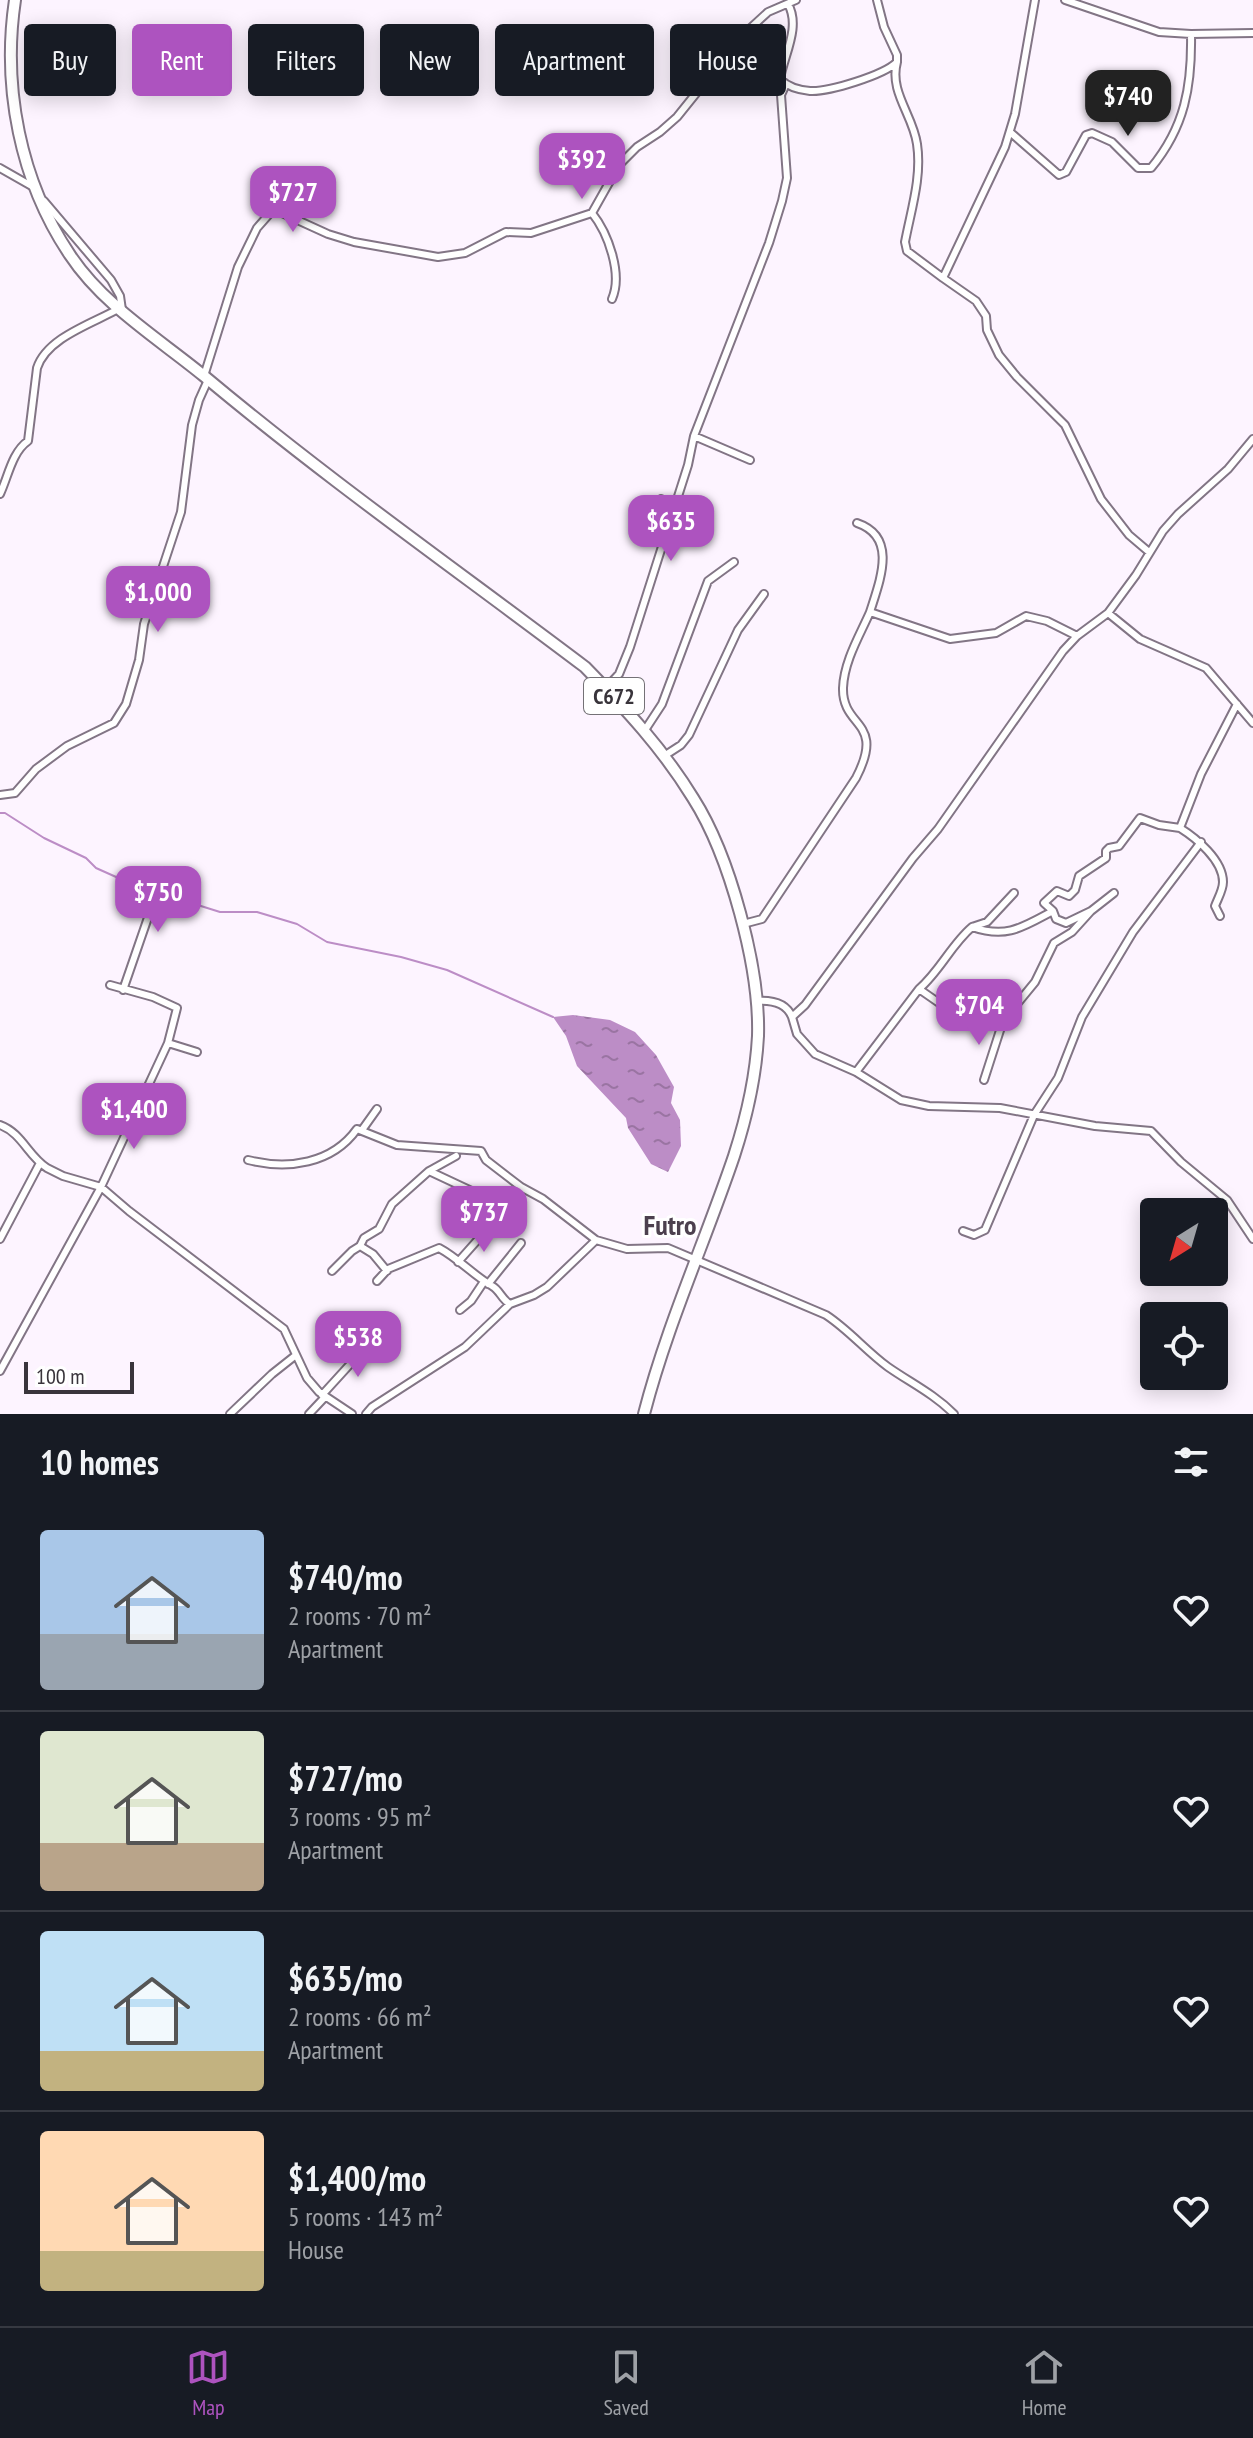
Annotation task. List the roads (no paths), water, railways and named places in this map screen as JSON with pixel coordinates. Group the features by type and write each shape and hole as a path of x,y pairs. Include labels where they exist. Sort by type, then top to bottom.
{"main road":[{"name":"C672","path":"15,0 10,72 19,134 57,235 72,258 121,309 283,442 585,667 645,730 664,756 695,800 722,860 743,924 756,1001 758,1037 741,1131 663,1345 644,1414"}],"street":[{"path":"0,795 15,793 36,769 67,746 114,723 123,710 139,660 144,624 181,512 192,425 238,267 257,228 269,212 279,212 354,242 438,257 465,253 506,232 531,233 592,213 608,181 626,157 677,117 732,47 758,20 796,0"},
{"path":"877,0 897,57 893,76 917,142 918,170 905,242 907,251 976,301 986,316 987,330 999,355 1065,425 1101,499 1129,535 1149,552"},
{"path":"943,278 995,172 1010,132 1035,0"},
{"path":"1065,0 1152,30 1191,34 1253,33"},
{"path":"786,59 793,20 788,4"},
{"path":"1010,132 1059,175 1066,172 1086,135 1092,133 1112,142 1138,168 1151,168 1184,112 1190,74 1191,34"},
{"path":"786,84 805,90 825,89 885,70 897,62"},
{"path":"606,688 611,686 623,666 688,465 694,436 769,243 782,201 787,178 781,96"},
{"path":"3,171 40,194"},
{"path":"592,213 602,227 609,248 616,284 612,299"},
{"path":"0,494 12,462 21,446 28,441 41,357 75,331 121,309"},
{"path":"694,436 750,460"},
{"path":"792,1017 818,988 938,829 1032,692 1077,636 1108,613 1178,514 1228,469 1253,439"},
{"path":"661,499 651,530 662,543"},
{"path":"743,924 762,919 856,778 865,759 865,733 847,704 843,691 844,675 870,612 884,553 878,535 857,523"},
{"path":"645,730 662,704 708,581 734,562"},
{"path":"664,756 681,745 689,735 738,630 764,594"},
{"path":"870,612 950,639 996,633 1026,616 1047,621 1077,636"},
{"path":"1108,613 1140,639 1206,668 1253,723"},
{"path":"1180,828 1201,774 1237,704"},
{"path":"1091,911 1066,923 1056,919 1044,903 1057,891 1069,896 1075,890 1079,876 1106,858 1109,848 1119,846 1140,818 1166,827 1180,828 1201,842 1222,874 1222,891 1215,906 1220,916"},
{"path":"963,1231 974,1235 985,1230 1034,1115 1058,1078 1082,1017 1133,932 1201,842"},
{"path":"856,1072 962,935 972,927 987,922 1014,893"},
{"path":"984,1080 1003,1021 1035,982 1054,943 1072,932 1091,911 1114,893"},
{"path":"123,990 152,906"},
{"path":"972,927 1007,933 1053,911"},
{"path":"0,1371 101,1187 168,1043 177,1008 153,997 110,985"},
{"path":"919,989 942,1005 1003,1021"},
{"path":"756,1001 787,1008 797,1034 807,1048 826,1060 856,1072 901,1100 916,1105 1000,1108 1114,1129 1151,1131 1181,1162 1227,1200 1253,1239"},
{"path":"168,1043 197,1052"},
{"path":"362,1130 377,1109"},
{"path":"0,1125 16,1134 40,1163 63,1176 101,1187 284,1329 307,1378 324,1396 352,1414"},
{"path":"248,1160 280,1165 306,1162 337,1150 357,1129 397,1145 481,1151 486,1160 514,1182 543,1199 596,1240 627,1249 668,1248 826,1315 887,1366 932,1395 954,1414"},
{"path":"332,1271 360,1246 364,1238 379,1229 392,1204 429,1171 456,1156"},
{"path":"0,1239 40,1163"},
{"path":"429,1171 478,1194"},
{"path":"458,1262 490,1226"},
{"path":"366,1414 372,1407 465,1347 510,1304 547,1287 596,1240"},
{"path":"460,1310 521,1243"},
{"path":"360,1246 373,1254 387,1271"},
{"path":"377,1281 387,1271 439,1248 485,1284 495,1288 502,1299 510,1304"},
{"path":"309,1414 353,1361 362,1341"},
{"path":"230,1414 296,1355"}],"water":[{"path":"573,1015 610,1020 635,1032 656,1055 674,1087 671,1103 680,1120 681,1146 668,1172 651,1164 628,1128 626,1118 577,1066 566,1036 553,1017"}],"waterway":[{"path":"0,813 86,858 96,868 134,885 220,912 257,912 297,924 327,942 447,970 553,1017"}],"district":[{"name":"Futro","path":"670,1224"}]}
